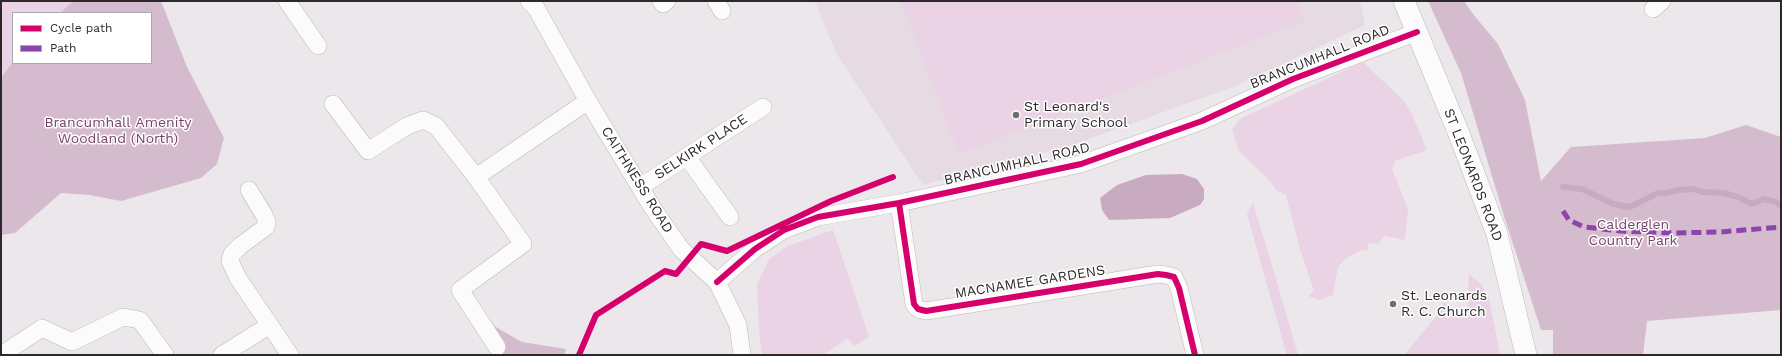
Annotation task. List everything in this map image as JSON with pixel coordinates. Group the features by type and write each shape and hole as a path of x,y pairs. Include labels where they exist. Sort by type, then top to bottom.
{"street":[{"path":"287,1 318,46"},
{"path":"661,1 663,4 667,1"},
{"name":"ST LEONARDS ROAD","path":"1404,1 1459,134 1497,234 1526,355"},
{"name":"CAITHNESS ROAD","path":"536,3 588,101 640,187 681,249 717,282 738,325 742,355"},
{"name":"BRANCUMHALL ROAD","path":"717,282 755,250 784,230 818,217 899,204 1081,164 1202,121 1293,78 1417,32"},
{"path":"476,177 588,101"},
{"path":"333,104 368,151 407,126 423,120 436,126 476,177 523,244 460,290 497,347"},
{"name":"SELKIRK PLACE","path":"640,187 763,107"},
{"path":"687,157 730,217"},
{"path":"249,190 264,215 267,222 266,227 240,246 232,254 230,260 238,278 290,355"},
{"name":"MACNAMEE GARDENS","path":"899,204 914,304 918,310 926,312 1158,274 1166,275 1174,278 1179,288 1195,355"},
{"path":"1,355 42,328 72,342 123,317 140,320 165,355"},
{"path":"222,355 270,325"}],"shaded area":[{"path":"1,1 73,1 61,12 12,12 12,63 1,78"},
{"name":"St Leonard's Primary School","path":"815,1 1360,1 1365,25 1238,85 1072,145 923,185 836,53"},
{"path":"901,1 1296,1 1304,21 959,154"},
{"path":"1363,62 1404,101 1411,112 1427,150 1395,161 1392,169 1408,209 1405,240 1384,236 1378,244 1368,243 1368,250 1359,251 1345,259 1338,267 1333,295 1320,300 1308,296 1314,291 1300,249 1286,195 1276,190 1269,180 1239,151 1232,130 1240,119"},
{"path":"1182,174 1197,179 1204,189 1204,199 1200,205 1170,218 1109,220 1102,210 1100,198 1117,185 1146,175"},
{"path":"1253,203 1298,355 1287,355 1247,214"},
{"path":"833,230 869,337 854,346 848,338 823,355 762,355 759,330 757,285 769,259 788,246"},
{"path":"1469,274 1481,284 1489,298 1500,355 1404,355 1443,308 1443,301 1467,319"}],"green space":[{"name":"Brancumhall Amenity Woodland (North)","path":"73,1 161,1 187,67 224,138 217,164 201,178 121,201 89,195 61,193 15,233 1,235 1,78 12,63 152,64 152,12 61,12"},
{"name":"Calderglen Country Park","path":"1428,1 1464,1 1498,44 1525,100 1541,181 1571,147 1705,138 1746,125 1781,137 1781,310 1647,321 1643,355 1553,355 1553,330 1541,330 1504,216 1461,73"},
{"path":"489,323 522,342 566,349 564,355 496,355"}],"waterway":[{"path":"1563,187 1582,189 1613,204 1630,207 1658,193 1695,189 1702,192 1724,193 1738,197 1752,204 1764,199 1776,202 1781,206"}],"marked path":[{"path":"1563,211 1569,220 1584,227 1621,231 1673,233 1720,232 1781,227"}],"cycle path":[{"path":"717,282 755,249 784,230 818,217 899,203 1081,164 1202,121 1293,79 1417,32"},
{"path":"579,355 596,315 665,271 676,274 701,244 727,251 831,201 893,177"},
{"path":"899,203 914,304 918,309 926,311 1158,274 1166,275 1174,277 1179,288 1195,355"}],"place":[{"name":"St Leonard's Primary School","path":"1016,115"},
{"name":"St. Leonards R. C. Church","path":"1393,304"}]}
